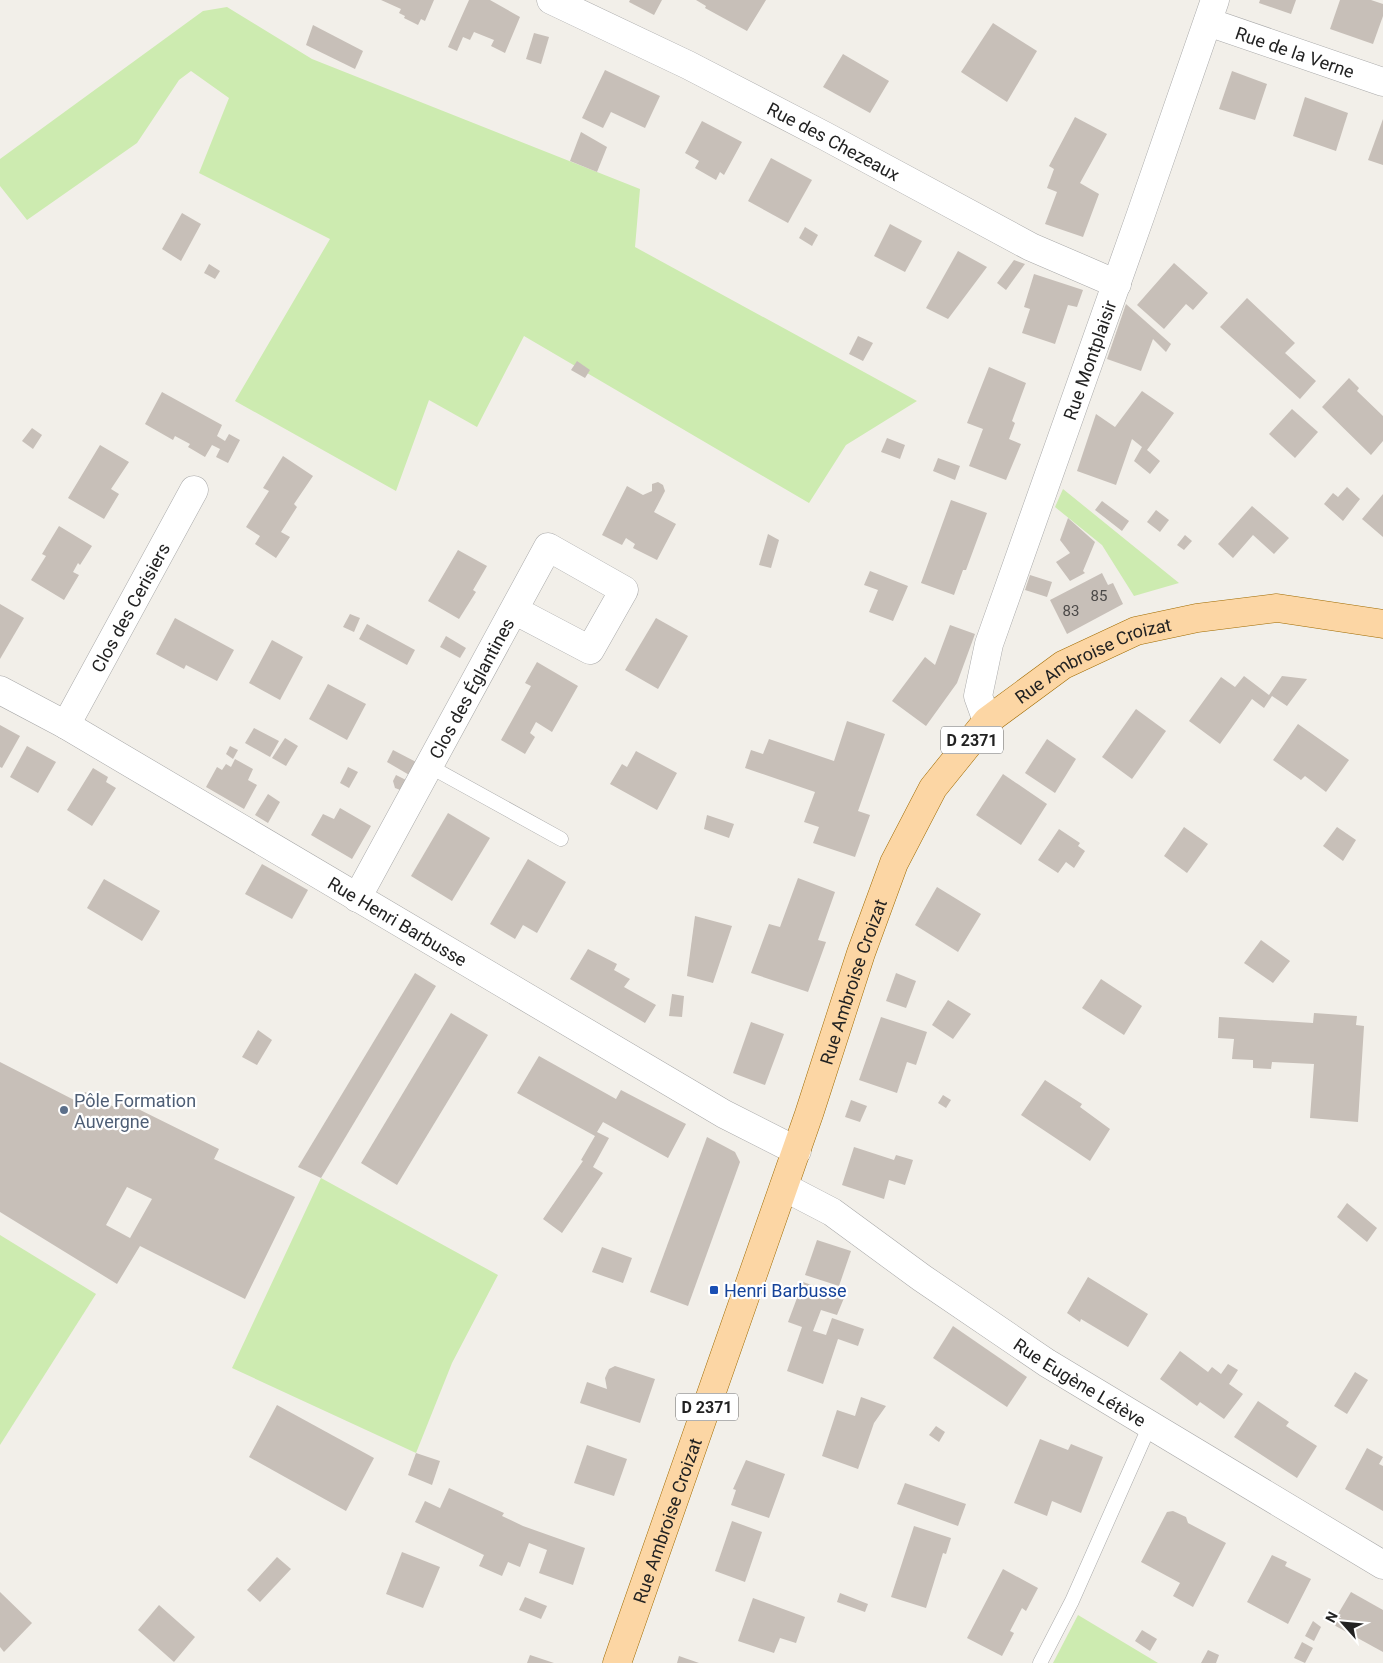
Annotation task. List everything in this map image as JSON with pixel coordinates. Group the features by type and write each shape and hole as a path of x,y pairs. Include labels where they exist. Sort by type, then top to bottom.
{"main road":[{"name":"Rue Ambroise Croizat","path":"617,1663 797,1151 860,953 894,864 933,788 987,721 1063,665 1136,631 1197,618 1277,608 1383,624"}],"street":[{"name":"Rue des Chezeaux","path":"551,0 688,66 816,131 1031,247 1117,284"},
{"name":"Rue Montplaisir","path":"987,721 978,696 988,644 1117,284 1211,11"},
{"name":"Rue de la Verne","path":"1211,11 1383,82"},
{"name":"Clos des Cerisiers","path":"66,725 194,490"},
{"name":"Clos des Églantines","path":"358,898 514,610"},
{"name":"Rue Henri Barbusse","path":"0,690 66,725 724,1114 797,1151"},
{"name":"Rue Eugène Létève","path":"784,1187 832,1212 922,1278 1047,1363 1383,1565"}],"lane":[{"name":"Clos des Églantines","path":"429,766 561,839"},
{"path":"1040,1663 1072,1601 1150,1425"}],"green space":[{"path":"227,7 312,59 640,189 635,247 917,401 846,445 809,503 524,336 477,427 429,400 396,491 235,401 330,239 199,173 229,98 191,71 179,80 137,143 27,220 0,186 0,159 203,11"},
{"path":"1063,489 1179,583 1134,596 1102,545 1055,507"},
{"path":"321,1178 498,1275 452,1363 416,1453 232,1368"},
{"path":"0,1235 96,1294 0,1445"},
{"path":"1078,1615 1158,1663 1053,1663"}],"building":[{"path":"381,0 434,0 425,21 421,19 418,25 404,18 405,16 399,13 401,9"},
{"path":"469,0 490,0 520,17 505,53 491,46 494,40 474,32 470,40 463,37 457,51 448,47"},
{"path":"630,0 662,0 654,15 629,2"},
{"path":"696,0 766,0 747,31 705,8 706,6"},
{"path":"1260,0 1296,0 1291,14 1259,3"},
{"path":"1340,0 1371,0 1383,4 1383,16 1373,44 1330,29"},
{"path":"993,23 1037,51 1007,102 961,72"},
{"path":"313,25 363,51 355,69 306,45"},
{"path":"534,33 549,37 541,64 526,59"},
{"path":"843,54 889,81 870,113 823,87"},
{"path":"605,70 660,96 645,128 611,112 603,128 582,118"},
{"path":"1232,71 1267,84 1255,120 1219,109"},
{"path":"1305,97 1348,113 1336,151 1293,136"},
{"path":"1075,117 1107,134 1080,183 1099,194 1083,237 1045,224 1057,192 1047,188 1054,169 1049,166"},
{"path":"1383,119 1383,165 1368,160"},
{"path":"702,121 742,142 724,175 720,172 716,180 695,168 699,161 685,153"},
{"path":"581,132 607,147 597,172 570,161"},
{"path":"771,158 812,180 788,223 748,201"},
{"path":"182,213 201,224 181,261 162,249"},
{"path":"890,224 922,241 905,272 874,256"},
{"path":"805,227 818,235 812,246 799,238"},
{"path":"958,251 987,267 948,319 926,308"},
{"path":"1014,260 1025,264 1006,290 997,283"},
{"path":"1174,263 1208,293 1193,310 1186,304 1164,329 1137,305"},
{"path":"209,264 220,271 215,279 204,273"},
{"path":"1034,274 1083,290 1077,307 1068,305 1055,344 1022,333 1030,309 1024,307"},
{"path":"1247,298 1295,343 1285,353 1316,381 1300,399 1220,327"},
{"path":"1126,304 1171,344 1166,352 1153,339 1141,371 1107,359"},
{"path":"858,336 873,343 863,361 849,354"},
{"path":"577,361 590,370 585,378 571,370"},
{"path":"989,367 1026,383 1012,421 1015,423 1009,439 1021,444 1006,480 969,466 983,429 967,423"},
{"path":"1349,378 1359,388 1357,391 1383,416 1383,441 1371,455 1322,407"},
{"path":"1142,391 1174,413 1147,450 1160,461 1150,474 1134,461 1142,447 1132,439 1116,485 1077,471 1096,414 1115,427"},
{"path":"162,392 222,425 217,436 225,441 229,434 240,440 228,463 216,457 220,449 212,445 205,457 188,447 190,444 175,436 173,440 145,424"},
{"path":"1292,409 1318,432 1295,458 1269,434"},
{"path":"32,428 42,435 33,449 22,441"},
{"path":"887,438 905,445 900,459 881,452"},
{"path":"100,445 129,462 111,489 119,494 104,519 68,498"},
{"path":"283,456 313,476 294,504 297,507 281,532 290,537 276,558 255,544 260,536 246,527 269,491 263,488"},
{"path":"938,458 960,466 955,480 933,471"},
{"path":"658,482 663,485 665,491 654,512 676,524 657,560 633,548 635,544 626,538 622,545 602,535 627,486 643,495 652,491 652,484"},
{"path":"1347,487 1360,499 1343,521 1324,504 1333,493 1338,497"},
{"path":"1383,494 1383,537 1362,519"},
{"path":"951,500 987,513 966,570 963,570 954,595 921,583"},
{"path":"1102,501 1129,521 1122,531 1095,510"},
{"path":"1252,506 1289,538 1274,554 1253,535 1233,558 1218,544"},
{"path":"1156,510 1169,520 1160,532 1147,522"},
{"path":"1068,518 1095,542 1083,571 1085,573 1070,581 1056,562 1070,553 1060,540"},
{"path":"59,526 92,546 80,565 78,563 73,572 79,575 64,600 31,580 46,556 42,554"},
{"path":"768,534 779,540 771,568 759,565"},
{"path":"1185,535 1192,541 1184,550 1177,545"},
{"path":"458,550 487,566 473,590 476,592 459,619 428,601"},
{"path":"870,571 908,586 893,621 869,612 878,590 864,585"},
{"path":"1102,573 1108,585 1113,583 1123,604 1067,634 1050,600"},
{"path":"1030,575 1052,582 1047,597 1025,590"},
{"path":"0,604 24,618 0,659"},
{"path":"350,614 360,618 354,632 343,627"},
{"path":"175,618 234,650 217,681 186,665 184,669 156,654"},
{"path":"656,618 688,636 658,689 625,670"},
{"path":"367,624 415,650 407,665 359,639"},
{"path":"950,625 975,634 957,683 926,726 892,701 925,657 935,665"},
{"path":"446,636 466,648 460,658 440,647"},
{"path":"272,640 303,657 280,700 249,683"},
{"path":"537,662 578,686 552,732 536,722 530,733 535,737 525,754 501,740 531,686 525,683"},
{"path":"1244,676 1269,695 1282,676 1307,679 1287,706 1272,696 1264,708 1252,699 1220,744 1189,721 1221,677 1235,687"},
{"path":"328,684 366,704 347,740 309,719"},
{"path":"1136,709 1166,731 1132,779 1102,757"},
{"path":"847,721 885,734 858,811 870,815 855,857 813,843 819,827 804,822 815,792 745,768 751,750 763,754 769,739 834,761"},
{"path":"1298,724 1349,760 1326,792 1305,776 1301,780 1273,760"},
{"path":"0,725 20,736 2,768 0,767"},
{"path":"254,728 279,741 270,757 245,743"},
{"path":"285,738 298,746 286,766 272,758"},
{"path":"1047,739 1076,759 1055,793 1025,773"},
{"path":"27,746 56,762 38,793 10,777"},
{"path":"230,746 238,750 233,759 226,754"},
{"path":"393,750 418,763 411,776 387,762"},
{"path":"636,751 677,773 657,810 610,784 622,764 627,767"},
{"path":"235,759 253,769 248,780 257,785 244,809 206,787 217,767 222,770 226,764 231,767"},
{"path":"348,767 358,772 349,788 340,783"},
{"path":"93,768 108,777 106,782 116,788 92,826 67,810"},
{"path":"1003,774 1047,804 1021,845 976,815"},
{"path":"396,775 408,781 403,791 395,788 393,781"},
{"path":"268,794 280,802 268,823 255,815"},
{"path":"340,808 371,826 352,859 311,835 323,814 334,819"},
{"path":"448,813 490,838 452,901 411,876"},
{"path":"707,815 734,824 729,838 704,829"},
{"path":"1184,827 1208,844 1187,873 1164,856"},
{"path":"1337,827 1356,840 1343,861 1323,846"},
{"path":"1059,829 1080,843 1078,846 1085,851 1074,868 1066,862 1058,873 1038,860"},
{"path":"528,859 566,882 537,933 523,925 515,939 490,924"},
{"path":"262,864 308,890 292,919 245,894"},
{"path":"798,878 835,892 818,940 826,942 808,992 751,973 769,924 780,927"},
{"path":"104,879 160,911 142,941 87,908"},
{"path":"937,887 981,914 958,952 915,925"},
{"path":"695,916 732,926 713,983 687,976"},
{"path":"1261,940 1290,961 1273,983 1244,963"},
{"path":"588,949 617,964 614,970 630,979 624,987 656,1005 645,1023 570,979"},
{"path":"415,973 436,986 321,1178 298,1167"},
{"path":"896,973 916,981 906,1008 886,1001"},
{"path":"1101,979 1142,1006 1124,1035 1082,1008"},
{"path":"672,994 684,996 682,1017 669,1016"},
{"path":"948,1000 971,1014 953,1039 932,1025"},
{"path":"451,1013 488,1035 397,1185 361,1163"},
{"path":"1314,1013 1357,1016 1356,1025 1364,1026 1358,1122 1310,1118 1314,1064 1272,1062 1271,1069 1253,1068 1253,1060 1232,1059 1234,1039 1218,1038 1219,1017 1313,1023"},
{"path":"881,1017 927,1032 916,1065 907,1062 897,1093 859,1080"},
{"path":"751,1022 784,1034 765,1085 733,1073"},
{"path":"258,1030 272,1040 257,1065 242,1057"},
{"path":"539,1056 616,1099 621,1090 686,1124 668,1158 603,1122 597,1132 609,1138 593,1167 603,1173 562,1233 543,1219 583,1161 581,1160 595,1136 517,1093"},
{"path":"0,1062 80,1103 85,1092 118,1109 122,1101 219,1149 214,1159 295,1197 245,1299 140,1246 117,1284 0,1212","holes":["127,1187 152,1199 130,1238 106,1225"]},
{"path":"1045,1080 1082,1104 1080,1107 1110,1129 1090,1161 1021,1115"},
{"path":"943,1095 951,1100 946,1108 938,1103"},
{"path":"851,1100 867,1106 860,1122 845,1117"},
{"path":"707,1137 735,1152 740,1162 688,1306 650,1292"},
{"path":"854,1147 894,1160 896,1155 913,1160 905,1185 889,1180 884,1199 842,1185"},
{"path":"1347,1203 1377,1228 1367,1242 1337,1217"},
{"path":"817,1240 851,1251 839,1286 805,1275"},
{"path":"602,1247 632,1258 623,1283 592,1272"},
{"path":"1088,1277 1148,1314 1128,1347 1081,1319 1080,1322 1067,1313"},
{"path":"803,1282 817,1287 815,1293 824,1295 825,1293 844,1298 837,1315 821,1310 813,1331 826,1335 832,1318 864,1329 858,1346 838,1339 823,1384 787,1371 802,1327 788,1322"},
{"path":"953,1326 1027,1377 1007,1407 933,1358"},
{"path":"1180,1351 1208,1372 1212,1367 1221,1374 1228,1364 1238,1370 1229,1384 1243,1394 1224,1419 1200,1402 1197,1406 1160,1379"},
{"path":"615,1366 655,1379 640,1423 580,1403 587,1382 607,1389 605,1378 609,1369"},
{"path":"1355,1372 1368,1380 1347,1414 1334,1406"},
{"path":"861,1397 886,1406 874,1423 858,1469 822,1456 837,1410 855,1416"},
{"path":"1258,1401 1289,1422 1286,1426 1317,1446 1297,1478 1234,1437"},
{"path":"277,1405 374,1458 346,1511 249,1457"},
{"path":"936,1426 945,1432 939,1442 929,1435"},
{"path":"1040,1439 1068,1450 1071,1444 1103,1457 1081,1513 1052,1501 1047,1516 1014,1503"},
{"path":"587,1445 627,1459 614,1496 574,1483"},
{"path":"1367,1448 1383,1457 1379,1464 1383,1466 1383,1511 1345,1489"},
{"path":"416,1453 440,1461 432,1485 408,1475"},
{"path":"746,1460 785,1474 769,1518 731,1505 736,1490 733,1489"},
{"path":"905,1483 966,1504 958,1526 897,1504"},
{"path":"449,1488 504,1513 502,1516 523,1526 585,1548 573,1585 539,1573 547,1550 529,1543 520,1567 508,1562 502,1576 479,1566 484,1555 415,1522 425,1501 440,1508"},
{"path":"1173,1511 1186,1517 1188,1523 1226,1543 1193,1607 1173,1596 1180,1583 1141,1562 1167,1512"},
{"path":"732,1521 762,1532 745,1582 715,1571"},
{"path":"914,1526 951,1538 946,1554 943,1553 926,1608 891,1597"},
{"path":"402,1552 440,1567 423,1608 386,1594"},
{"path":"1272,1555 1287,1562 1285,1566 1311,1579 1288,1624 1247,1602"},
{"path":"277,1557 291,1569 260,1602 247,1590"},
{"path":"1003,1569 1038,1588 1026,1611 1022,1608 1010,1631 1014,1633 1002,1656 967,1638"},
{"path":"0,1592 32,1623 4,1652 0,1647"},
{"path":"1351,1592 1383,1610 1383,1652 1332,1624"},
{"path":"840,1593 868,1604 865,1612 837,1602"},
{"path":"525,1597 547,1606 541,1619 519,1610"},
{"path":"753,1598 805,1617 796,1643 780,1638 774,1653 738,1641"},
{"path":"159,1605 195,1637 174,1662 138,1630"},
{"path":"1313,1621 1321,1627 1314,1641 1305,1636"},
{"path":"1142,1630 1157,1639 1150,1651 1135,1641"},
{"path":"1302,1642 1313,1648 1305,1663 1294,1658"},
{"path":"1208,1650 1219,1655 1216,1663 1201,1663"},
{"path":"530,1655 554,1663 527,1663"},
{"path":"679,1656 699,1663 677,1663"}],"place":[{"name":"Pôle Formation Auvergne","path":"64,1110"},
{"name":"Henri Barbusse","path":"714,1290"}]}
